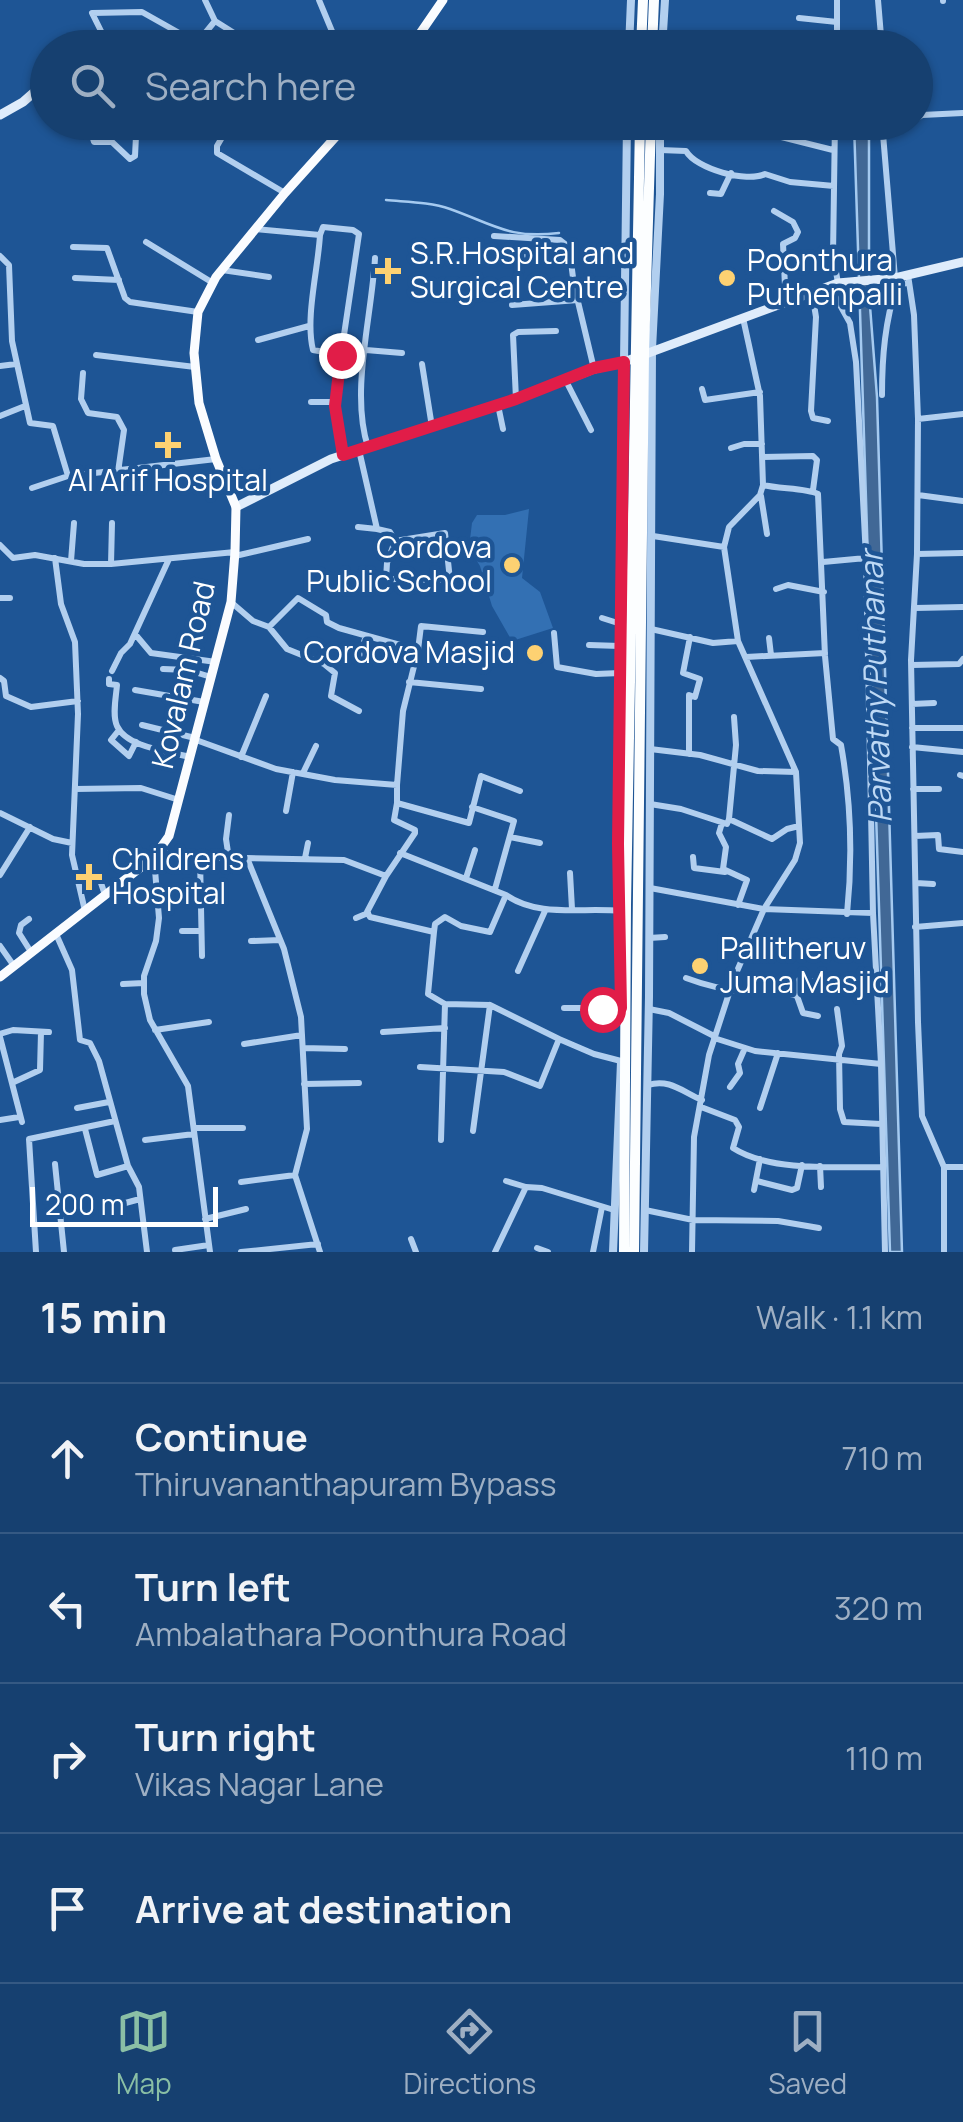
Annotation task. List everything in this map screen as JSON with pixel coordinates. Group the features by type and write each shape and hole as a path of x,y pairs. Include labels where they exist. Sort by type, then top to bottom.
{"highway":[{"path":"642,0 642,30"},
{"path":"653,30 654,0"},
{"path":"634,1252 640,140"},
{"path":"624,1252 639,356 650,140"}],"main road":[{"path":"422,30 443,0"},
{"path":"0,115 30,96"},
{"name":"Kovalam Road","path":"0,978 156,855 168,836 231,602 235,554 236,508 199,404 198,312 222,270 333,140"},
{"path":"236,508 343,455 701,335 812,292 838,284 909,279 963,262"}],"street":[{"path":"204,0 214,21 229,30"},
{"path":"319,0 332,30"},
{"path":"630,30 631,0"},
{"path":"663,30 665,0"},
{"path":"837,0 837,30"},
{"path":"878,0 880,30"},
{"path":"101,30 92,12 142,12 175,30"},
{"path":"799,18 837,22"},
{"path":"207,30 214,21"},
{"path":"933,114 963,112"},
{"path":"93,140 112,142 130,160 135,156 136,140"},
{"path":"220,140 218,154 285,193"},
{"path":"628,140 653,536 644,1252"},
{"path":"614,1252 621,1062 620,624 639,356 660,140"},
{"path":"794,140 834,150"},
{"path":"835,140 833,255 856,362 866,558 885,1252"},
{"path":"883,140 894,278"},
{"path":"660,150 686,151 694,162 747,179 764,174 790,182 834,186"},
{"path":"710,194 720,194 731,173"},
{"path":"774,210 792,222 798,232 783,244 785,286 794,300"},
{"path":"341,355 313,350 309,326 323,226 358,234 335,402 343,455"},
{"path":"255,229 320,235"},
{"path":"494,236 565,242 572,253 594,368"},
{"path":"146,242 213,283"},
{"path":"73,246 107,248 125,298 130,302 198,312"},
{"path":"511,258 572,253"},
{"path":"0,256 9,265 16,364 30,423 53,426 68,476"},
{"path":"375,258 362,420 377,529"},
{"path":"222,270 269,278"},
{"path":"75,278 120,280"},
{"path":"882,395 888,310 897,284 909,279 918,420 912,664 915,927 922,1116 944,1167 944,1252"},
{"path":"812,292 816,318 812,411 813,418 828,421"},
{"path":"512,305 578,300"},
{"path":"692,1252 694,1137 714,1037 764,909 798,853 796,772 738,642 724,547 729,526 760,495 763,486 760,392 743,318"},
{"path":"258,340 309,326"},
{"path":"516,399 513,335 556,331"},
{"path":"366,350 402,354"},
{"path":"96,355 196,367"},
{"path":"0,366 16,364"},
{"path":"422,364 432,427"},
{"path":"83,374 80,399 88,413 118,417 124,430 118,472"},
{"path":"565,378 592,430"},
{"path":"702,389 705,400 760,392"},
{"path":"311,402 335,402"},
{"path":"498,405 503,429"},
{"path":"0,416 26,406"},
{"path":"918,420 963,414"},
{"path":"731,448 762,444"},
{"path":"763,457 813,456 817,460 812,490"},
{"path":"32,488 68,476 216,460"},
{"path":"763,486 812,490 820,501 832,739 842,745 844,779 850,791 852,870 847,914"},
{"path":"760,495 766,534"},
{"path":"918,495 963,501"},
{"path":"71,561 74,523"},
{"path":"111,564 112,523"},
{"path":"358,527 390,532 395,541 386,579 450,580 445,534 395,541"},
{"path":"653,536 724,547"},
{"path":"0,545 12,558 35,555 111,564 235,554 308,540"},
{"path":"917,554 963,553"},
{"path":"55,558 61,604 75,642 78,701 72,843 85,911"},
{"path":"169,558 109,684 117,685 115,722 119,730 136,742 191,758"},
{"path":"823,562 866,558"},
{"path":"776,589 788,584 824,592"},
{"path":"0,598 10,598"},
{"path":"269,627 298,598 326,615 330,624 418,650"},
{"path":"231,602 253,621 269,627 287,649 324,664 335,673 330,696 359,712"},
{"path":"914,608 963,607"},
{"path":"602,618 620,624"},
{"path":"368,914 370,901 415,833 394,820 399,744 421,626 483,632"},
{"path":"651,628 712,643 738,642"},
{"path":"135,634 151,654 216,662"},
{"path":"554,634 558,666 596,674 620,673"},
{"path":"362,662 366,636"},
{"path":"689,754 689,695 695,697 700,679 683,673 690,638"},
{"path":"769,638 771,656"},
{"path":"589,644 620,646"},
{"path":"746,657 825,653"},
{"path":"912,664 959,664 963,659"},
{"path":"163,669 188,670 212,678"},
{"path":"0,678 6,696 31,706 78,701"},
{"path":"409,682 480,689"},
{"path":"135,690 206,702"},
{"path":"242,757 266,696"},
{"path":"912,704 934,703"},
{"path":"726,872 721,864 726,846 719,833 726,821 736,745 734,717"},
{"path":"142,725 293,772 397,785"},
{"path":"912,728 963,728"},
{"path":"119,730 111,740 129,756 136,742"},
{"path":"303,773 316,746"},
{"path":"912,747 963,752"},
{"path":"648,748 772,772 796,772"},
{"path":"286,812 293,772"},
{"path":"397,803 468,823 481,776 520,791"},
{"path":"75,789 140,788 180,800"},
{"path":"913,789 940,789"},
{"path":"648,804 726,821 772,839 799,826"},
{"path":"472,808 514,821 495,889"},
{"path":"0,812 53,839 72,843"},
{"path":"229,815 229,858"},
{"path":"0,875 30,827"},
{"path":"914,836 938,836 939,849 963,852"},
{"path":"510,837 540,843"},
{"path":"305,858 308,843"},
{"path":"466,878 475,850"},
{"path":"400,853 495,889 518,904 545,910 621,912"},
{"path":"175,1250 210,1248 188,1086 147,1007 146,962 156,941 159,918 156,855 344,860 386,876"},
{"path":"693,856 694,868 726,872 747,880 738,904"},
{"path":"200,858 202,956"},
{"path":"241,1252 319,1248 295,1175 307,1129 302,1035 292,972 247,858"},
{"path":"570,872 572,909"},
{"path":"98,877 105,896"},
{"path":"916,884 933,884"},
{"path":"650,888 764,909 873,913"},
{"path":"506,896 490,932 461,926 445,917 436,924 428,994 445,1004 490,1005 559,1039 621,1062"},
{"path":"518,971 545,910"},
{"path":"356,918 368,914"},
{"path":"368,914 376,920 434,932"},
{"path":"28,919 21,924 19,933 32,952"},
{"path":"915,927 963,924"},
{"path":"182,931 201,932"},
{"path":"56,934 72,970 80,1040 93,1046 128,1166 139,1187 147,1252"},
{"path":"649,938 665,938"},
{"path":"250,942 280,940"},
{"path":"0,946 14,966"},
{"path":"686,978 718,990 755,994 770,989 797,996"},
{"path":"818,1016 803,1013 797,996 799,980 877,987"},
{"path":"122,984 144,983"},
{"path":"441,1140 445,1004"},
{"path":"472,1131 490,1005"},
{"path":"564,1008 621,1008"},
{"path":"649,1009 669,1012 714,1037 745,1048 881,1064"},
{"path":"837,1009 842,1046 840,1109 844,1122 881,1124"},
{"path":"156,1030 209,1022"},
{"path":"383,1032 446,1028"},
{"path":"0,1120 20,1120 0,1035 12,1030 45,1032 40,1070 14,1082"},
{"path":"244,1044 302,1035"},
{"path":"420,1067 504,1072 540,1086 559,1039"},
{"path":"302,1048 345,1049"},
{"path":"730,1087 740,1073 738,1064 745,1048"},
{"path":"760,1108 778,1054"},
{"path":"648,1085 659,1081 735,1120 738,1127 733,1148 760,1159 802,1165 882,1167"},
{"path":"304,1084 358,1084"},
{"path":"77,1108 110,1102"},
{"path":"36,1252 28,1139 115,1121"},
{"path":"145,1140 243,1128"},
{"path":"85,1129 94,1172 100,1176 128,1166"},
{"path":"754,1190 760,1159"},
{"path":"55,1164 64,1252"},
{"path":"757,1180 792,1190 797,1188 802,1165"},
{"path":"820,1166 821,1187"},
{"path":"944,1167 963,1166"},
{"path":"241,1182 295,1175"},
{"path":"506,1181 614,1210"},
{"path":"495,1252 526,1187"},
{"path":"118,1206 140,1199"},
{"path":"593,1252 602,1207"},
{"path":"205,1219 246,1209"},
{"path":"645,1210 693,1220 778,1221 819,1228"},
{"path":"411,1239 416,1252"},
{"path":"537,1248 548,1252"}],"shaded area":[{"path":"529,509 522,578 540,592 553,628 512,641 492,606 480,566 469,548 472,523 477,515 505,515"}],"water":[{"name":"Parvathy Puthanar","path":"855,140 869,140 869,293 877,397 902,1252 890,1252"}],"waterway":[{"path":"386,200 442,207 514,232 559,233"}],"place":[{"name":"S.R.Hospital and Surgical Centre","path":"388,271"},
{"name":"Poonthura Puthenpalli","path":"727,278"},
{"name":"Al Arif Hospital","path":"168,445"},
{"name":"Cordova Public School","path":"512,565"},
{"name":"Cordova Masjid","path":"535,653"},
{"name":"Childrens Hospital","path":"89,877"},
{"name":"Pallitheruv Juma Masjid","path":"700,966"}],"route":[{"path":"341,355 335,406 343,455 516,399 594,368 624,362 618,844 621,1008 602,1009"}]}
